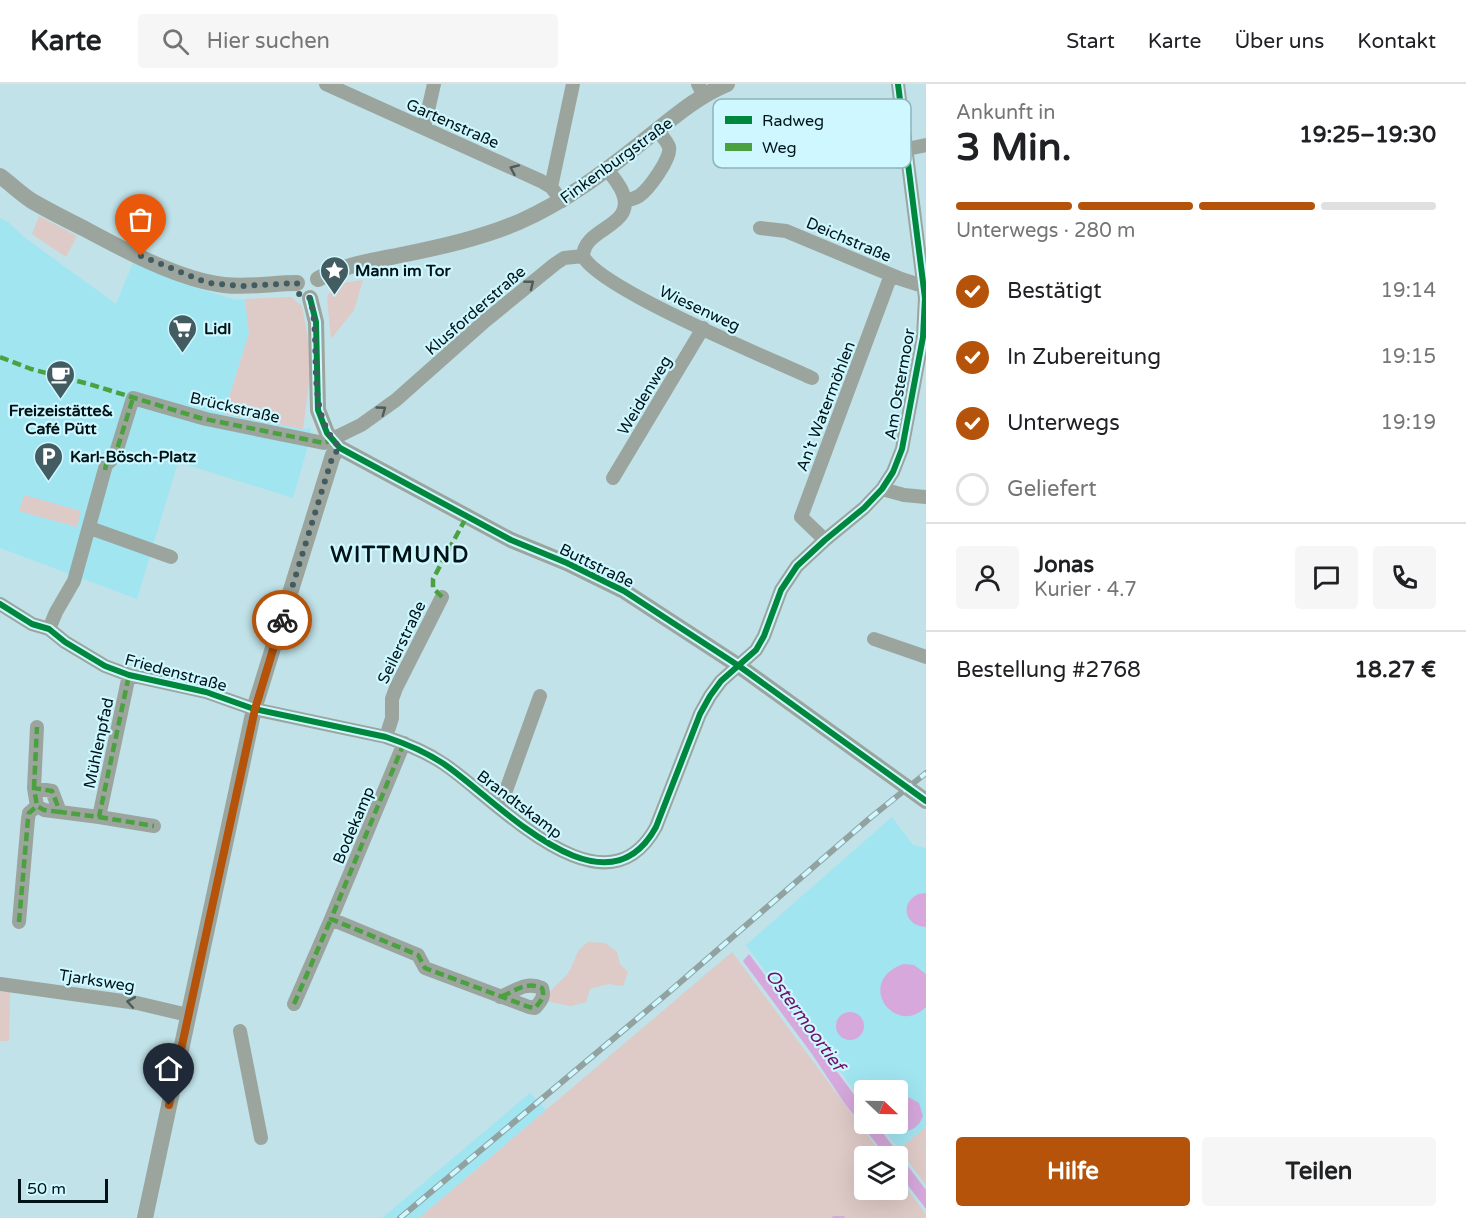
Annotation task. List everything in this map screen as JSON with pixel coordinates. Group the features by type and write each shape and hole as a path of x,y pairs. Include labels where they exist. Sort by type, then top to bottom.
{"street":[{"name":"Gartenstraße","path":"326,84 551,187 562,201"},
{"path":"424,128 434,84"},
{"path":"551,187 573,84"},
{"name":"Finkenburgstraße","path":"0,176 7,187 34,202 106,240 185,275 208,283 224,285 297,283 305,275 318,279 345,267 468,241 518,222 562,201 607,170 657,130 701,90 727,84"},
{"name":"Am Ostermoor","path":"898,84 900,99"},
{"path":"625,200 632,200 641,195 665,162 669,147 657,130"},
{"path":"911,148 926,145"},
{"name":"Am Ostermoor","path":"739,666 756,650 764,636 781,590 796,566 864,508 882,489 893,472 906,436 923,337 925,294 909,168"},
{"path":"583,256 587,242 615,222 624,212 625,200 618,184 607,170"},
{"name":"Deichstraße","path":"760,228 786,231 891,275 925,294"},
{"name":"Wiesenweg","path":"583,256 592,267 625,289 812,378"},
{"name":"Klusforderstraße","path":"336,444 396,400 485,321 555,264 564,258 583,256"},
{"name":"An't Watermöhlen","path":"825,540 801,517 891,275"},
{"path":"297,283 299,294 310,298 315,297 319,290 318,279"},
{"path":"146,1218 255,709 336,444 318,410 316,322 310,298"},
{"name":"Weidenweg","path":"613,478 703,328"},
{"name":"Brückstraße","path":"90,528 106,465 115,456 133,398 228,424 336,444"},
{"name":"Buttstraße","path":"336,444 511,540 567,563 624,591 739,666 926,801"},
{"path":"882,489 903,495 926,497"},
{"path":"49,629 74,581 90,528 171,557"},
{"name":"Seilerstraße","path":"386,736 392,718 392,699 396,688 442,597"},
{"name":"Friedenstraße","path":"0,604 32,624 49,629 65,642 105,666 129,675 206,692 255,709"},
{"path":"874,639 926,657"},
{"name":"Brandtskamp","path":"255,709 386,736 404,743 443,763 533,833 556,848 580,859 599,863 612,862 629,856 649,839 656,827 700,714 721,681 739,666"},
{"name":"Mühlenpfad","path":"99,817 129,675"},
{"name":"Brandtskamp","path":"500,807 540,696"},
{"path":"37,727 34,788 37,806"},
{"name":"Bodekamp","path":"294,1004 404,743"},
{"path":"34,788 52,791 60,812"},
{"path":"37,806 44,810 154,826"},
{"path":"19,922 27,819 29,813 37,806"},
{"path":"331,919 418,955 425,968 500,997"},
{"name":"Tjarksweg","path":"0,984 137,1003 188,1015"},
{"path":"240,1031 261,1138"}],"shaded area":[{"path":"39,216 77,236 66,257 32,234"},
{"path":"0,218 116,304 133,263 184,284 236,300 245,299 249,333 224,413 303,429 311,428 293,498 178,462 137,599 0,548"},
{"path":"363,280 354,310 331,339 327,297 335,284"},
{"path":"291,297 302,306 309,345 310,375 303,429 224,414 249,333 245,299"},
{"path":"24,495 81,511 77,527 19,511"},
{"path":"892,817 913,845 926,848 926,1127 903,1146 897,1146 888,1134 908,1134 908,1080 854,1080 854,1090 746,945"},
{"path":"926,893 926,927 913,923 907,914 908,903 918,894"},
{"path":"588,942 605,943 617,952 620,964 628,972 623,986 608,984 590,989 586,1002 571,1006 546,1001 552,990 570,970 578,951"},
{"path":"732,952 854,1117 854,1134 867,1134 876,1146 854,1146 854,1200 908,1200 908,1190 926,1214 926,1218 419,1218"},
{"path":"749,954 854,1095 854,1115 812,1054 743,961"},
{"path":"903,964 914,965 926,974 926,1007 914,1015 902,1016 892,1012 885,1004 881,994 882,983 889,972"},
{"path":"0,991 10,992 9,1041 0,1041"},
{"path":"850,1012 860,1016 864,1026 860,1036 850,1040 840,1036 836,1026 840,1016"},
{"path":"530,1093 546,1110 419,1218 382,1218"},
{"path":"908,1097 919,1103 923,1116 914,1129 909,1130"},
{"path":"926,1127 926,1185 908,1161 908,1146 903,1146"},
{"path":"869,1134 884,1134 893,1146 878,1146"},
{"path":"908,1166 926,1190 926,1209 908,1185"}],"waterway":[{"path":"834,1218 843,1218"}],"railway":[{"path":"400,1218 669,992 870,818 926,773"}],"marked path":[{"path":"0,357 31,369 200,418 324,443 332,440"},
{"path":"105,470 106,465 115,456 133,398"},
{"path":"442,597 433,588 433,579 467,516"},
{"path":"60,812 44,810 37,806 34,788 52,791 60,812 99,817 129,675"},
{"path":"34,788 37,727"},
{"path":"404,743 331,919 418,955 425,968 529,1007 535,1008 542,999 543,991 542,988 536,986 525,986 506,995 500,997"},
{"path":"19,922 28,819 29,813 37,806"},
{"path":"99,817 154,826"},
{"path":"294,1004 331,919"}],"cycle path":[{"path":"898,84 900,99"},
{"path":"0,604 32,624 49,629 65,642 105,666 129,675 206,692 254,709 386,737 416,749 444,764 520,824 550,844 580,858 608,862 634,853 656,827 700,714 710,696 721,681 756,650 764,636 781,590 797,566 864,508 882,489 893,472 902,449 923,337 925,298 909,168"},
{"path":"310,298 316,322 318,410 327,433 340,448 511,540 567,563 624,591 739,666 926,801"}],"way so far":[{"path":"141,256 208,283 243,286 297,283 299,294 310,298 316,322 318,410 327,433 340,448 333,455 282,620"}],"place":[{"name":"Mann im Tor","path":"334,296"},
{"name":"Lidl","path":"183,354"},
{"name":"Freizeistätte& Café Pütt","path":"61,400"},
{"name":"Karl-Bösch-Platz","path":"49,482"}],"district":[{"name":"WITTMUND","path":"400,554"}],"route":[{"path":"169,1105 255,709 282,620"}],"water label":[{"name":"Ostermoortief","path":"805,1020"}]}
